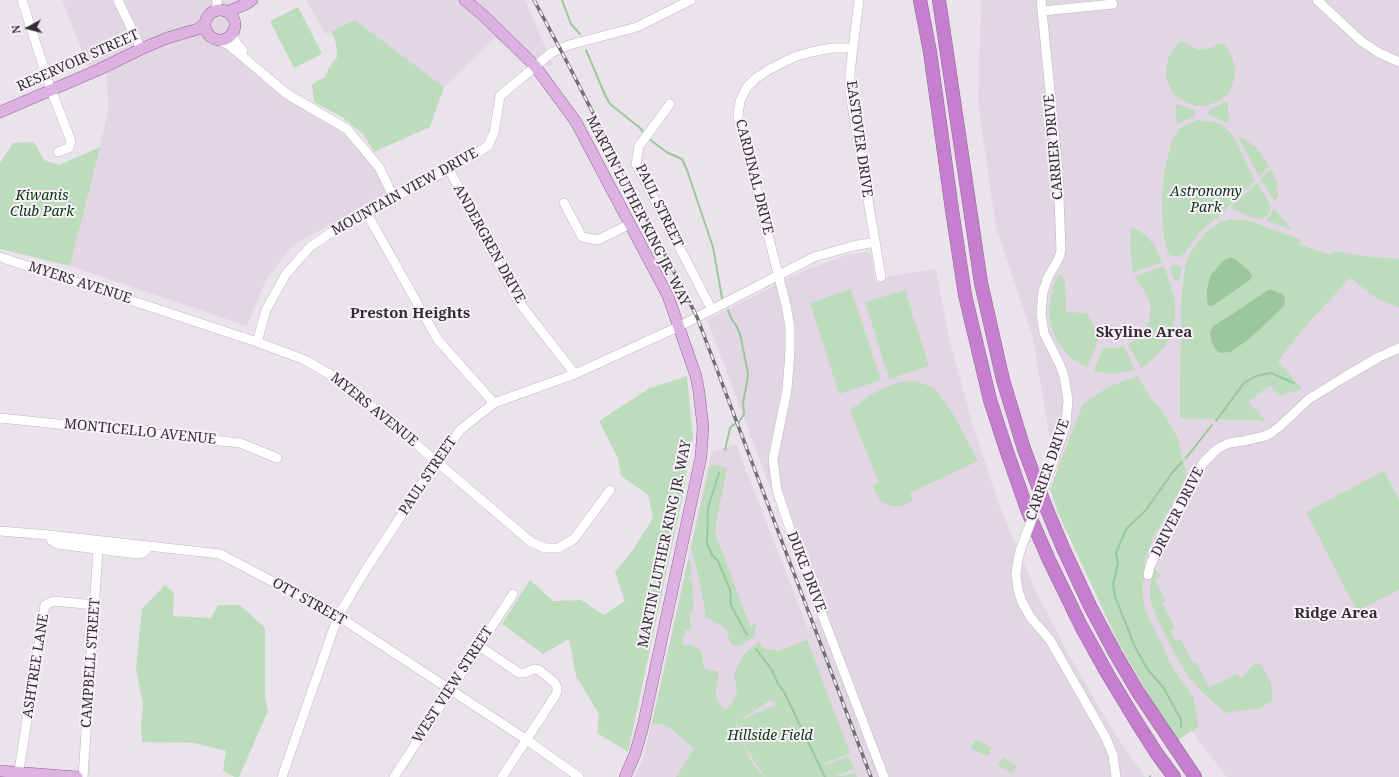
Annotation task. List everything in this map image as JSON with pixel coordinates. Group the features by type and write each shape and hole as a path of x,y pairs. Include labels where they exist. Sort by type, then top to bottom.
{"highway":[{"path":"920,0 930,52 961,274 980,358 999,429 1028,512 1067,599 1107,673 1157,754 1174,777"},
{"path":"939,0 981,283 998,362 1024,449 1060,542 1094,613 1138,692 1195,777"}],"main road":[{"name":"MARTIN LUTHER KING JR. WAY","path":"465,0 485,17 535,66 576,122 668,296 680,326 696,376 703,427 699,464 642,726 634,754 625,777"},
{"path":"222,11 231,15 235,26 232,35 228,38 215,39 207,33 205,24 207,19 222,11 249,2"},
{"path":"234,21 249,2"},
{"name":"RESERVOIR STREET","path":"0,112 98,70 141,49 168,38 198,29 205,24"},
{"name":"RESERVOIR STREET","path":"168,38 189,36 215,39"},
{"path":"0,771 19,775 77,777"}],"street":[{"path":"22,0 51,90 71,141 69,148 58,152"},
{"path":"118,0 141,49"},
{"path":"217,0 217,4 222,11"},
{"path":"222,0 222,11"},
{"name":"MOUNTAIN VIEW DRIVE","path":"258,342 266,310 286,274 310,247 345,223 449,169 488,146 494,133 500,96 551,53 560,48 637,27 691,0"},
{"name":"EASTOVER DRIVE","path":"859,0 850,72 852,105 881,277"},
{"name":"CARRIER DRIVE","path":"1041,0 1057,162 1061,250 1059,258 1048,277 1043,292 1041,314 1046,337 1062,370 1066,383 1068,400 1066,424 1021,548 1016,575 1022,602 1031,618 1050,640 1104,734 1113,755 1116,777"},
{"path":"1317,0 1355,36 1368,46 1399,62"},
{"path":"1042,11 1112,4"},
{"path":"232,35 237,44 259,71"},
{"path":"215,39 229,45 287,94 347,129 379,167 394,198"},
{"name":"CARDINAL DRIVE","path":"789,359 789,321 739,122 738,112 740,101 745,90 751,83 764,73 783,62 803,54 820,50 853,48"},
{"name":"PAUL STREET","path":"670,104 639,146 636,164 712,310"},
{"name":"ANDERGREN DRIVE","path":"449,169 518,301 575,374"},
{"path":"564,203 582,237 598,240 630,224"},
{"path":"366,212 438,340 494,403"},
{"name":"PAUL STREET","path":"282,777 338,616 365,571 437,461 460,430 494,403 575,374 680,326 814,257 853,246 875,242"},
{"name":"MYERS AVENUE","path":"0,257 258,342 305,360 343,382 531,542 545,548 558,548 574,540 610,490"},
{"name":"DRIVER DRIVE","path":"1148,575 1152,562 1175,511 1203,463 1217,449 1229,443 1265,436 1271,433 1309,399 1379,357 1399,348"},
{"name":"DUKE DRIVE","path":"789,359 786,390 773,451 773,470 777,490 884,777"},
{"name":"MONTICELLO AVENUE","path":"0,418 240,443 277,458"},
{"name":"OTT STREET","path":"0,531 220,554 338,616 527,740 579,777"},
{"path":"49,535 52,541 57,544 141,554 150,546"},
{"name":"CAMPBELL STREET","path":"84,777 98,549"},
{"name":"WEST VIEW STREET","path":"394,777 513,594"},
{"name":"ASHTREE LANE","path":"19,775 45,605 54,601 94,605"},
{"path":"479,646 519,673 524,674 532,670 538,670 556,685 558,689 527,740 502,777"}],"shaded area":[{"path":"62,0 257,0 223,15 246,57 263,79 345,131 378,173 387,195 293,245 266,280 247,326 70,266 108,112 107,73 88,66"},
{"path":"306,0 525,0 553,65 535,66 495,38 444,87 355,20 325,34"},
{"path":"981,0 1399,0 1399,777 1227,777 1198,740 1152,668 1060,477 1052,451 1033,339 996,227 978,101"},
{"path":"865,252 871,254 876,284 889,276 936,269 949,338 972,423 1001,510 1035,589 1065,648 1111,728 1145,777 634,777 642,761 654,714 711,452 736,444 808,629 819,617 707,320 805,270 847,255"},
{"path":"1230,258 1235,259 1250,272 1252,276 1250,280 1214,305 1210,306 1208,305 1207,300 1207,289 1211,275 1223,261"},
{"path":"1268,290 1282,294 1285,298 1285,304 1248,340 1230,352 1220,353 1215,348 1211,340 1210,332 1213,326"}],"green space":[{"path":"298,7 322,54 294,68 270,21"},
{"path":"355,20 444,87 430,127 374,152 363,134 342,117 314,102 312,84 325,77 329,67 337,57 336,43 331,31"},
{"path":"1183,41 1199,50 1207,49 1221,43 1224,44 1232,56 1235,67 1234,79 1230,92 1218,102 1203,106 1196,106 1182,100 1171,90 1166,76 1167,63 1169,56 1179,42"},
{"path":"1224,102 1227,102 1228,104 1229,120 1227,123 1209,115 1208,113 1210,110"},
{"path":"1177,104 1195,110 1195,115 1178,124 1176,121"},
{"name":"Astronomy Park","path":"1198,120 1215,122 1224,126 1232,134 1255,181 1217,218 1200,232 1185,253 1179,257 1174,257 1168,254 1164,235 1162,197 1164,174 1172,140 1180,128"},
{"path":"1239,135 1257,148 1269,166 1259,177 1239,138"},
{"name":"Kiwanis Club Park","path":"34,142 44,160 59,165 100,147 70,266 0,249 0,163 13,143"},
{"path":"1269,170 1272,170 1277,184 1278,196 1275,201 1260,179"},
{"path":"1257,183 1268,200 1271,208 1268,215 1262,219 1249,217 1231,207"},
{"path":"1274,208 1291,228 1292,230 1266,220"},
{"path":"1231,219 1250,221 1296,238 1297,237 1301,240 1299,244 1330,255 1335,251 1363,256 1399,259 1399,307 1378,299 1350,278 1309,322 1278,361 1302,389 1280,395 1270,385 1248,402 1266,421 1180,418 1181,305 1187,259 1205,233 1220,222"},
{"path":"1131,228 1138,230 1146,236 1155,246 1162,263 1133,272 1130,247"},
{"path":"1173,265 1182,268 1178,281 1174,279 1171,272 1170,268"},
{"path":"1164,266 1175,300 1173,332 1165,346 1153,359 1141,368 1128,345 1139,337 1149,322 1151,306 1146,293 1134,277"},
{"path":"1058,275 1062,276 1065,281 1066,312 1088,313 1091,322 1101,333 1087,368 1071,358 1059,344 1053,332 1050,322 1049,307 1053,288"},
{"path":"851,289 881,380 839,394 810,303"},
{"path":"905,290 929,366 889,379 865,302"},
{"path":"1124,346 1135,370 1112,374 1094,371 1103,347 1114,348"},
{"path":"687,376 693,438 682,499 628,752 597,733 599,714 576,676 569,639 543,654 502,624 530,580 553,601 581,600 604,615 625,601 615,572 633,550 653,518 648,495 621,476 618,458 599,421 650,388"},
{"path":"1137,376 1151,398 1161,410 1178,438 1186,473 1186,479 1153,538 1143,565 1147,567 1142,586 1145,610 1174,670 1193,696 1199,726 1178,740 1153,702 1119,644 1059,515 1050,489 1083,404 1108,387"},
{"path":"915,381 935,388 955,417 978,461 910,493 913,501 900,506 893,506 884,503 878,498 873,486 879,483 850,410 872,394 886,387 900,382"},
{"path":"714,464 727,468 715,529 716,536 750,626 756,624 754,637 740,646 733,645 730,642 726,629 706,617 700,583 691,547 709,469"},
{"path":"1384,471 1399,500 1399,590 1357,611 1306,512"},
{"name":"Hillside Field","path":"689,557 692,571 688,579 692,580 694,608 692,609 693,612 689,613 691,629 685,630 683,645 693,645 701,650 704,669 708,668 709,671 715,670 719,672 716,687 717,700 725,710 732,703 737,692 734,673 745,653 759,642 763,648 778,651 807,640 850,753 822,764 829,764 849,756 854,769 835,776 843,776 855,772 857,777 765,777 746,748 736,723 735,724 752,763 764,777 676,777 694,749 668,726 652,723","holes":["770,700 777,704 739,721"]},
{"path":"1154,568 1161,577 1155,579 1164,599 1167,600 1162,603 1175,628 1170,631 1176,641 1180,639 1193,663 1196,662 1209,688 1237,674 1242,678 1254,664 1260,663 1271,683 1273,699 1270,702 1260,708 1225,713 1199,689 1176,657 1156,616 1150,593 1152,569"},
{"path":"165,585 174,593 173,616 211,618 218,605 240,605 265,628 265,696 268,711 239,777 235,777 223,771 226,751 195,743 142,742 141,726 143,704 136,669 142,609"},
{"path":"975,740 992,747 988,756 971,749"},
{"path":"1002,757 1017,766 1012,774 998,765"}],"waterway":[{"path":"562,0 571,24 580,34"},
{"path":"586,50 610,104 639,127 645,134"},
{"path":"649,139 668,153 682,159 713,247 722,298"},
{"path":"725,450 730,428 739,422 744,414 743,403 748,373 740,334 728,310"},
{"path":"1216,421 1244,383 1256,376 1271,373 1294,383"},
{"path":"1186,458 1212,425"},
{"path":"1181,728 1181,719 1163,687 1148,670 1135,647 1115,596 1113,584 1118,563 1116,553 1126,529 1146,510 1172,473 1182,462"},
{"path":"719,473 708,508 707,543 712,555 718,561 730,590 731,605 747,635"},
{"path":"756,649 772,670 777,682 784,692 825,777"}],"railway":[{"path":"534,0 697,317 871,777"}],"district":[{"name":"Preston Heights","path":"410,314"},
{"name":"Skyline Area","path":"1144,333"},
{"name":"Ridge Area","path":"1336,614"}]}
